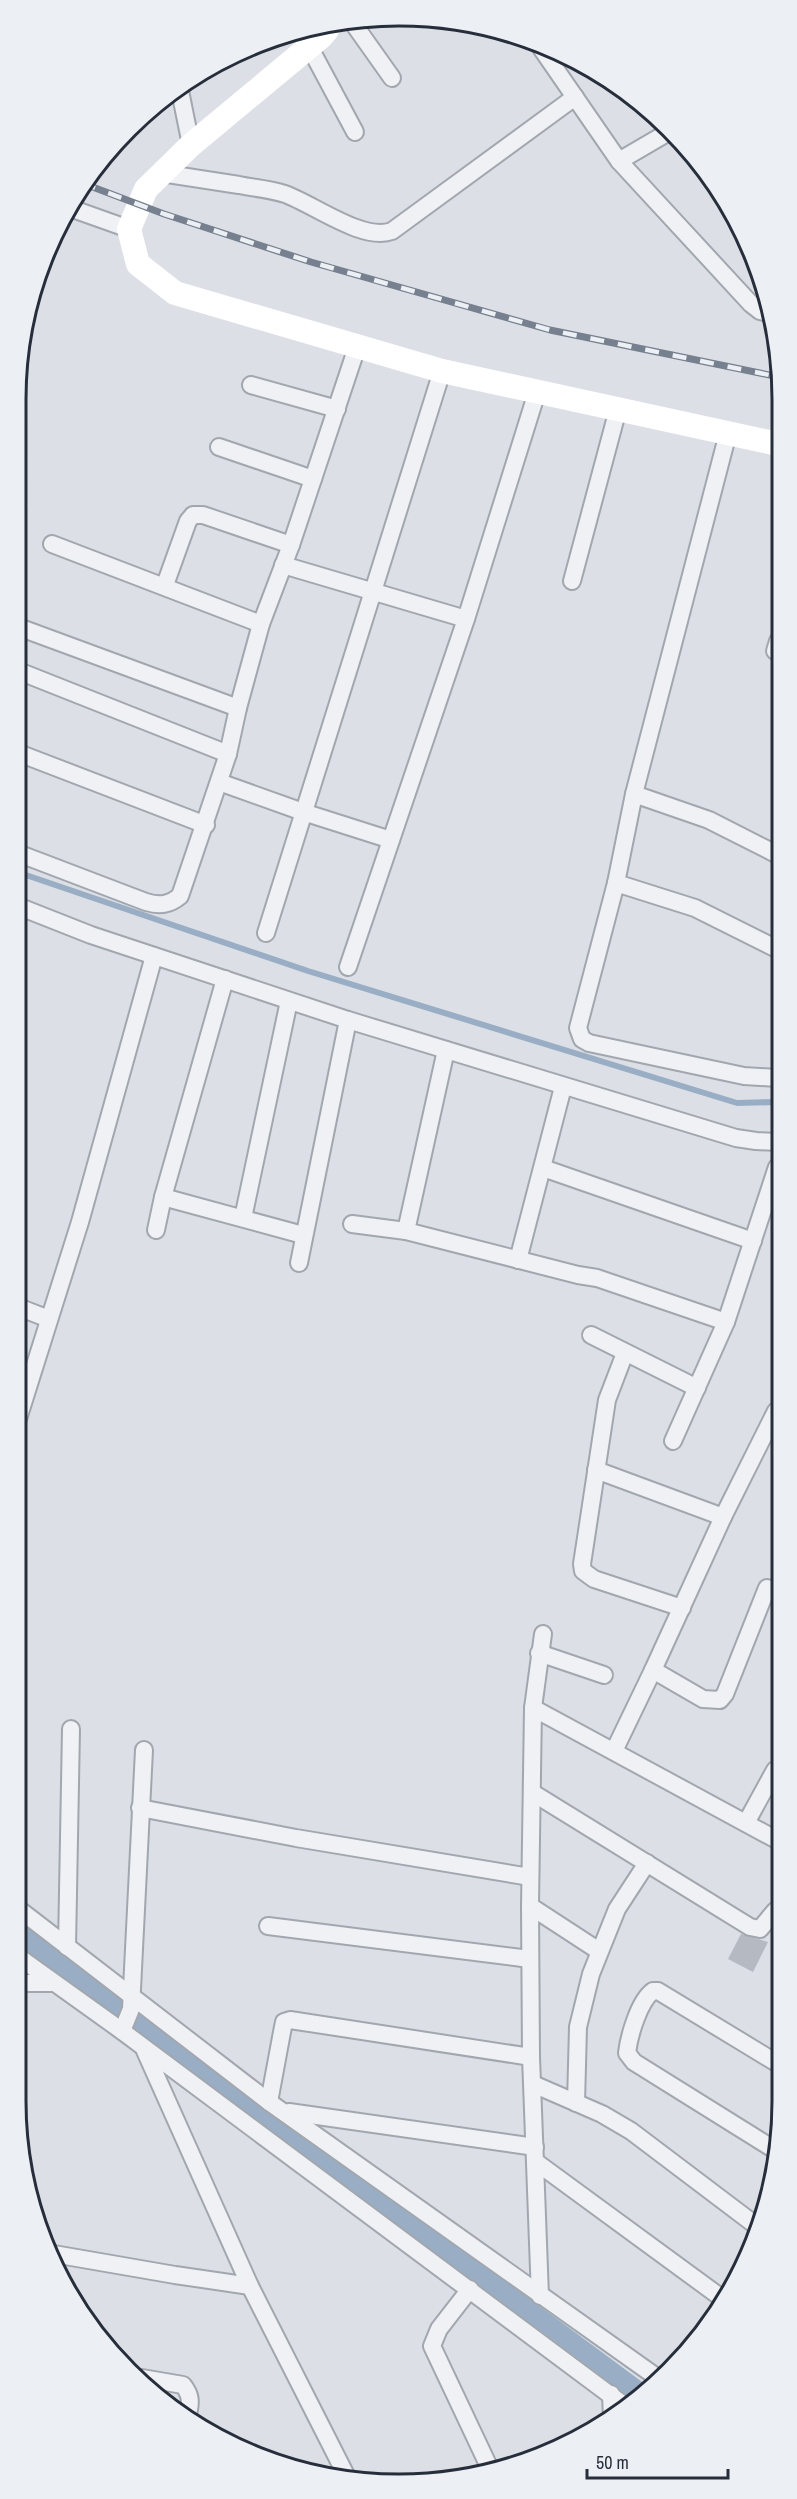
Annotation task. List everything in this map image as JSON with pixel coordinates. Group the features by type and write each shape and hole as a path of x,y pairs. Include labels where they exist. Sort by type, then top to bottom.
{"street":[{"path":"357,28 392,78"},
{"path":"319,34 191,145 146,189 129,229 138,264 175,293 442,371 772,443"},
{"path":"321,34 355,132"},
{"path":"547,57 619,161 751,304 761,311"},
{"path":"181,96 191,145"},
{"path":"161,173 273,191 360,229 385,234 575,97"},
{"path":"619,161 663,136"},
{"path":"76,210 129,229"},
{"path":"26,856 157,905 171,903 180,896 206,825 228,754 261,624 291,544 357,346"},
{"path":"266,933 375,591 442,371"},
{"path":"251,385 337,409"},
{"path":"348,967 466,619 537,392"},
{"path":"572,581 618,409"},
{"path":"728,433 634,794 616,883 579,1022 579,1033 582,1039 589,1043 744,1076 772,1078"},
{"path":"219,447 313,478"},
{"path":"165,585 188,521 193,515 203,515 291,544"},
{"path":"52,544 165,585 261,624"},
{"path":"283,565 466,619"},
{"path":"26,630 238,708"},
{"path":"26,674 228,754"},
{"path":"26,756 206,825"},
{"path":"219,782 391,840"},
{"path":"634,794 710,820 772,852"},
{"path":"616,883 695,908 772,946"},
{"path":"26,909 91,935 348,1020 736,1138 772,1142"},
{"path":"26,1393 80,1222 154,956"},
{"path":"156,1230 163,1197 225,979"},
{"path":"243,1218 289,1001"},
{"path":"299,1263 348,1020"},
{"path":"406,1231 446,1050"},
{"path":"518,1260 563,1087"},
{"path":"543,1168 753,1241"},
{"path":"673,1442 726,1322 772,1182"},
{"path":"163,1197 303,1235"},
{"path":"352,1224 406,1231 597,1278 726,1322"},
{"path":"26,1310 49,1319"},
{"path":"591,1335 697,1388"},
{"path":"625,1353 607,1400 582,1563 583,1571 594,1579 682,1608"},
{"path":"614,1751 723,1516 772,1419"},
{"path":"596,1470 723,1516"},
{"path":"652,1670 703,1699 720,1700 725,1694 767,1588"},
{"path":"540,2296 531,2056 530,1877 533,1708 543,1634"},
{"path":"540,1653 604,1675"},
{"path":"533,1708 772,1837"},
{"path":"67,1947 71,1729"},
{"path":"128,2015 144,1750"},
{"path":"747,1822 772,1777"},
{"path":"533,1793 754,1929 765,1926 772,1916"},
{"path":"140,1808 296,1839 530,1877"},
{"path":"576,2103 578,2027 585,1996 599,1951 617,1909 647,1863"},
{"path":"530,1906 599,1951"},
{"path":"26,1914 67,1947 128,2015 145,2048 250,2286 343,2469"},
{"path":"268,1926 530,1959"},
{"path":"26,1963 51,1983 128,2015 285,2112 652,2374"},
{"path":"26,1983 51,1983"},
{"path":"768,2146 634,2062 627,2053 628,2041 646,1998 653,1991 658,1991 772,2060"},
{"path":"269,2102 284,2022 290,2020 531,2056"},
{"path":"145,2048 620,2401"},
{"path":"532,2084 602,2114 631,2131 751,2222"},
{"path":"285,2112 536,2154 717,2295"},
{"path":"62,2261 250,2286"},
{"path":"471,2289 439,2329 432,2346 487,2463"},
{"path":"152,2380 183,2385 189,2392 191,2404 189,2410"},
{"path":"611,2394 612,2407"}],"building":[{"path":"741,1934 768,1942 753,1972 728,1959"}],"waterway":[{"path":"26,875 308,971 737,1103 772,1102"},
{"path":"26,1938 635,2389"}],"railway":[{"path":"91,187 164,214 311,262 550,330 771,375"}]}
